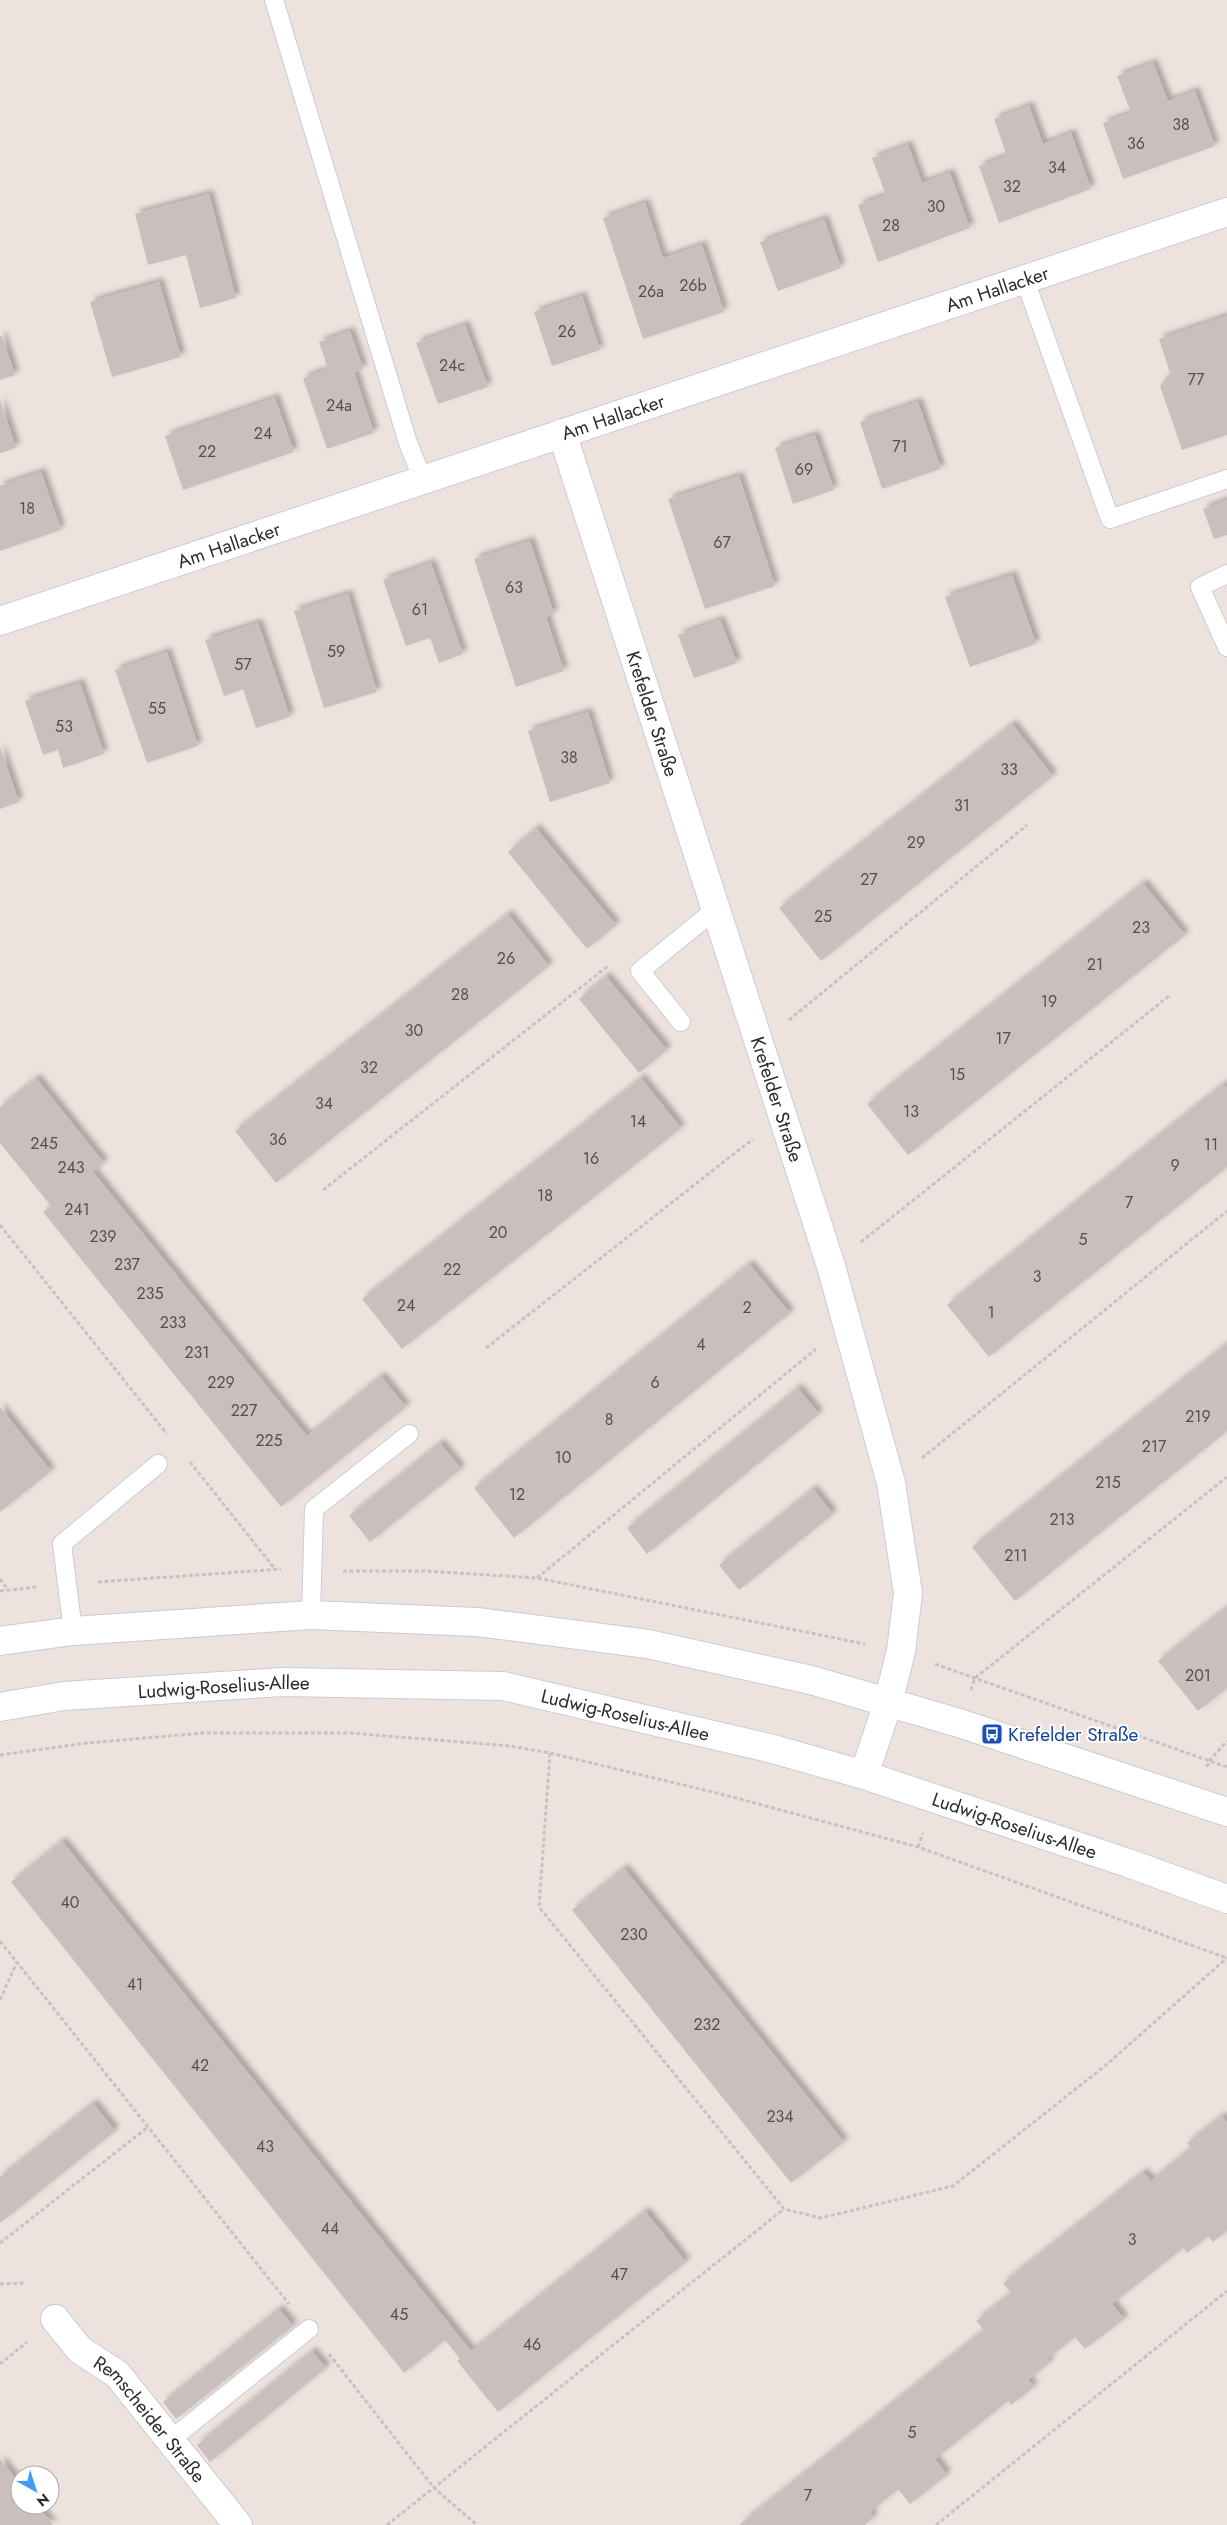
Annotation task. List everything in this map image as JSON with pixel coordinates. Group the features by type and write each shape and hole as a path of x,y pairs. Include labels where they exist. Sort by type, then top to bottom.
{"street":[{"name":"Am Hallacker","path":"0,622 1227,212"},
{"name":"Krefelder Straße","path":"562,434 832,1266 891,1483 908,1593 901,1651 888,1702 864,1775"},
{"path":"0,1641 73,1631 311,1615 477,1622 648,1644 811,1680 888,1702 960,1723 1227,1812"},
{"name":"Ludwig-Roselius-Allee","path":"0,1707 64,1696 282,1682 503,1686 773,1749 864,1775 1128,1863 1227,1899"},
{"name":"Remscheider Straße","path":"55,2319 80,2350 117,2374 238,2525"}],"lane":[{"path":"274,0 408,442 423,480"},
{"path":"1025,280 1110,519 1227,479"},
{"path":"1227,574 1200,587 1227,647"},
{"path":"681,1022 640,971 716,909"},
{"path":"311,1615 314,1509 409,1434"},
{"path":"73,1631 62,1544 158,1464"},
{"path":"169,2441 309,2329"}],"path":[{"path":"760,1044 1027,825"},
{"path":"323,1190 616,960"},
{"path":"832,1266 1169,996"},
{"path":"486,1348 783,1116"},
{"path":"891,1483 1227,1211"},
{"path":"0,1225 172,1439"},
{"path":"537,1578 848,1323"},
{"path":"184,1454 276,1569"},
{"path":"1227,1477 974,1678 1227,1767"},
{"path":"0,1591 276,1569 425,1571 537,1578 901,1651"},
{"path":"0,1579 8,1590"},
{"path":"0,1756 87,1743 213,1733 350,1733 510,1746 550,1753 725,1795 918,1847 1227,1958 1106,2065 953,2186 821,2218 784,2209 539,1907 550,1753"},
{"path":"0,1941 148,2126 0,2244"},
{"path":"0,2000 17,1962"},
{"path":"387,2525 784,2209"},
{"path":"0,2284 25,2283"},
{"path":"936,2525 1227,2291"},
{"path":"434,2488 477,2525"}],"building":[{"path":"1153,63 1168,101 1195,91 1215,146 1123,179 1103,123 1131,113 1117,76"},
{"path":"1029,106 1043,144 1071,133 1091,189 999,223 979,166 1007,156 994,119"},
{"path":"908,145 922,183 950,173 970,228 878,262 858,205 886,195 872,158"},
{"path":"209,194 236,298 200,308 186,255 148,265 135,214"},
{"path":"645,203 663,258 702,245 724,312 643,339 603,218"},
{"path":"824,219 841,268 778,291 760,242"},
{"path":"159,282 181,357 112,377 90,302"},
{"path":"582,296 600,350 552,366 534,312"},
{"path":"1227,316 1227,435 1182,450 1160,386 1170,373 1159,339"},
{"path":"465,325 488,387 438,404 416,343"},
{"path":"350,331 363,369 354,372 374,433 327,449 303,378 328,369 319,342"},
{"path":"0,336 2,336 15,375 0,380"},
{"path":"275,398 294,452 183,490 165,436"},
{"path":"0,400 16,448 0,453"},
{"path":"918,402 941,469 882,489 860,422"},
{"path":"815,435 834,490 793,504 775,448"},
{"path":"41,472 61,530 0,551 0,486"},
{"path":"739,476 775,586 705,609 668,499"},
{"path":"1227,500 1227,535 1214,539 1203,509"},
{"path":"530,541 554,614 546,617 564,671 516,687 474,559"},
{"path":"431,563 463,654 439,663 430,638 406,646 383,580"},
{"path":"1012,575 1036,644 970,667 945,597"},
{"path":"348,594 377,692 324,708 294,611"},
{"path":"720,620 737,663 694,678 678,635"},
{"path":"258,623 290,717 256,728 243,689 224,696 205,640"},
{"path":"167,652 198,746 147,763 115,670"},
{"path":"80,683 104,754 63,768 58,750 43,755 25,701"},
{"path":"588,712 610,783 550,802 528,731"},
{"path":"1012,724 1053,776 821,961 779,908"},
{"path":"0,747 19,802 0,809"},
{"path":"536,828 616,925 587,949 508,852"},
{"path":"1143,883 1185,935 908,1155 867,1104"},
{"path":"508,914 549,966 276,1183 235,1131"},
{"path":"606,976 667,1050 639,1073 579,999"},
{"path":"36,1078 104,1163 93,1172 307,1436 381,1376 406,1407 281,1507 43,1212 51,1206 0,1143 0,1107"},
{"path":"641,1078 681,1128 402,1349 362,1299"},
{"path":"1223,1084 1227,1088 1227,1167 989,1357 947,1305"},
{"path":"749,1264 790,1313 514,1538 474,1488"},
{"path":"1227,1344 1227,1431 1015,1601 972,1547"},
{"path":"798,1388 819,1414 647,1554 627,1528"},
{"path":"0,1407 51,1471 0,1512"},
{"path":"440,1443 461,1469 370,1542 349,1516"},
{"path":"813,1489 833,1514 739,1590 719,1565"},
{"path":"1227,1607 1227,1688 1198,1711 1158,1661"},
{"path":"62,1841 471,2351 645,2211 686,2262 498,2412 457,2361 460,2359 445,2340 404,2373 11,1882"},
{"path":"624,1868 844,2142 791,2183 572,1910"},
{"path":"93,2103 115,2131 0,2223 0,2177"},
{"path":"1222,2116 1227,2123 1227,2231 1213,2242 1208,2236 1187,2253 1183,2248 1112,2304 1124,2319 1085,2349 1075,2337 1047,2359 1050,2362 1028,2380 1034,2387 1011,2405 1008,2401 935,2459 947,2475 910,2504 898,2489 870,2512 874,2517 865,2525 739,2525 984,2330 976,2321 1011,2293 1003,2283 1143,2172 1151,2181 1191,2148 1187,2143"},
{"path":"279,2309 293,2326 176,2419 163,2402"},
{"path":"312,2351 326,2368 210,2462 197,2445"},
{"path":"0,2459 10,2472 10,2515 45,2515 53,2525 0,2525"}],"place":[{"name":"Krefelder Straße","path":"992,1734"}]}
